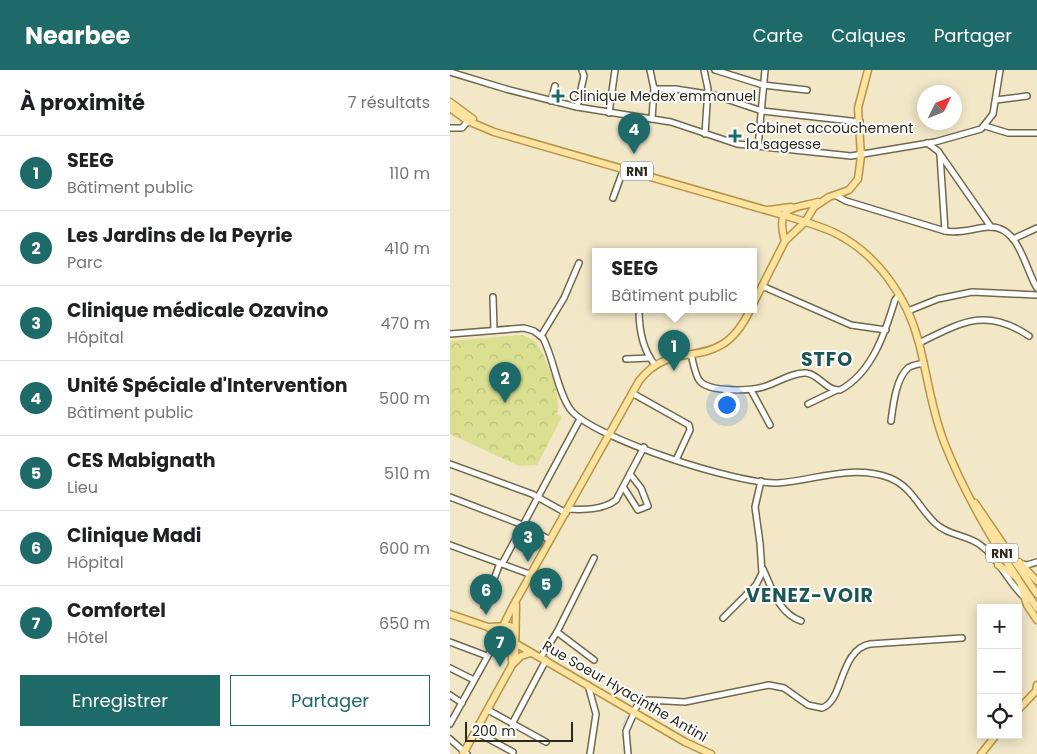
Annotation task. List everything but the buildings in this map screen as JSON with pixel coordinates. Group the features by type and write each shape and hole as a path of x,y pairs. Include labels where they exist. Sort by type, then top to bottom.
{"main road":[{"path":"768,210 822,201 849,190 857,182 861,156 859,101 868,70"},
{"name":"RN1","path":"450,102 470,117 506,134"},
{"name":"RN1","path":"450,108 468,121 506,134 624,167 806,222 832,232 854,245 870,259 900,295 908,311 919,343 930,404 944,443 978,513 1023,580 1037,594"},
{"path":"757,296 785,240 806,222 822,201"},
{"path":"785,240 782,224 783,215 797,206 806,206 832,232"},
{"path":"768,210 782,224 797,228 811,226 832,232"},
{"path":"514,663 512,650 504,630 550,540 643,376 655,365 667,359 708,352 726,343 743,325 749,313"},
{"name":"RN1","path":"970,496 1008,552 1037,608"},
{"path":"1008,552 1037,582"},
{"path":"998,565 1023,580 1037,582"},
{"path":"1023,580 1023,596 1036,619 1037,625"},
{"path":"514,663 517,645 515,614 518,600"},
{"path":"450,614 484,626 516,633 529,652 514,663 465,754"},
{"path":"504,630 510,638 516,633"},
{"name":"Rue Soeur Hyacinthe Antini","path":"504,630 517,645 711,754"},
{"path":"1022,706 1036,691 1037,685"},
{"path":"981,754 993,739"}],"street":[{"path":"577,107 584,76 582,70"},
{"path":"609,113 615,70"},
{"path":"652,70 654,89 652,119"},
{"path":"704,70 708,94 705,134"},
{"path":"716,70 763,85 807,90"},
{"path":"758,147 765,70"},
{"path":"450,72 577,107 682,125 736,144 861,156 964,135 985,126 993,114 1000,70"},
{"path":"551,101 555,86"},
{"path":"654,89 666,88 708,94 762,111 860,122"},
{"path":"996,100 1027,96"},
{"path":"450,128 462,128 468,121"},
{"path":"985,126 1008,133 1037,133"},
{"path":"941,140 938,144 946,231"},
{"path":"927,143 939,152 991,227"},
{"path":"613,198 624,167"},
{"path":"835,195 846,202 946,231 959,233 991,227 1002,230 1014,239 1037,288"},
{"path":"1014,239 1037,228"},
{"path":"541,336 564,298 579,263"},
{"path":"762,286 851,325 886,330"},
{"path":"908,311 938,299 972,292 1037,295"},
{"path":"808,404 848,385 863,369 882,341 895,300 900,295"},
{"path":"493,297 494,330"},
{"path":"640,313 640,326 650,358 655,365"},
{"path":"919,343 979,318 1007,323 1029,336"},
{"path":"450,334 524,328 541,336 567,403 580,419 609,434 711,472 761,482 780,482 849,471 889,478 905,487 937,525 979,544 1023,596"},
{"path":"690,354 701,382 720,388 751,390 805,373 815,376 837,390"},
{"path":"626,359 650,358"},
{"path":"891,421 898,387 903,375 910,367 924,363"},
{"path":"751,390 770,425"},
{"path":"632,393 684,421 690,428 676,460"},
{"path":"484,606 501,563 580,419"},
{"path":"450,464 538,497 566,511 592,509 608,505 616,500 644,447"},
{"path":"624,488 638,510 648,506 641,488 630,474"},
{"path":"761,482 755,512 762,568 782,609 789,616 801,620"},
{"path":"450,497 523,525 550,540"},
{"path":"450,545 532,574"},
{"path":"512,724 594,558"},
{"path":"1021,564 1026,565 1037,562"},
{"path":"723,618 756,585 762,568"},
{"path":"450,724 487,656 504,630"},
{"path":"557,632 594,660"},
{"path":"628,754 626,731 638,705 648,700 685,702 769,685 784,688 808,705 822,708 830,703 852,656 861,646 962,638"},
{"path":"450,642 487,656"},
{"path":"450,668 474,680"},
{"path":"588,685 596,714 590,754"},
{"path":"450,695 462,703"},
{"path":"488,710 546,742"},
{"path":"476,732 513,752"},
{"path":"450,739 465,754"}],"green space":[{"path":"522,335 534,341 544,357 556,389 558,399 557,414 562,417 537,465 519,466 450,434 450,341"}],"waterway":[{"path":"769,683 781,684 810,702"},
{"path":"725,691 763,684"},
{"path":"633,704 645,697 664,698"},
{"path":"624,739 623,726 626,716"}],"place":[{"name":"Clinique Medex emmanuel","path":"558,96"},
{"name":"Cabinet accouchement la sagesse","path":"735,136"},
{"name":"Unité Spéciale d'Intervention","path":"634,154"},
{"name":"SEEG","path":"674,371"},
{"name":"Les Jardins de la Peyrie","path":"505,403"},
{"name":"Clinique médicale Ozavino","path":"528,562"},
{"name":"CES Mabignath","path":"546,609"},
{"name":"Clinique Madi","path":"486,615"},
{"name":"Comfortel","path":"500,667"}],"district":[{"name":"STFO","path":"827,359"},
{"name":"VENEZ-VOIR","path":"810,595"}]}
